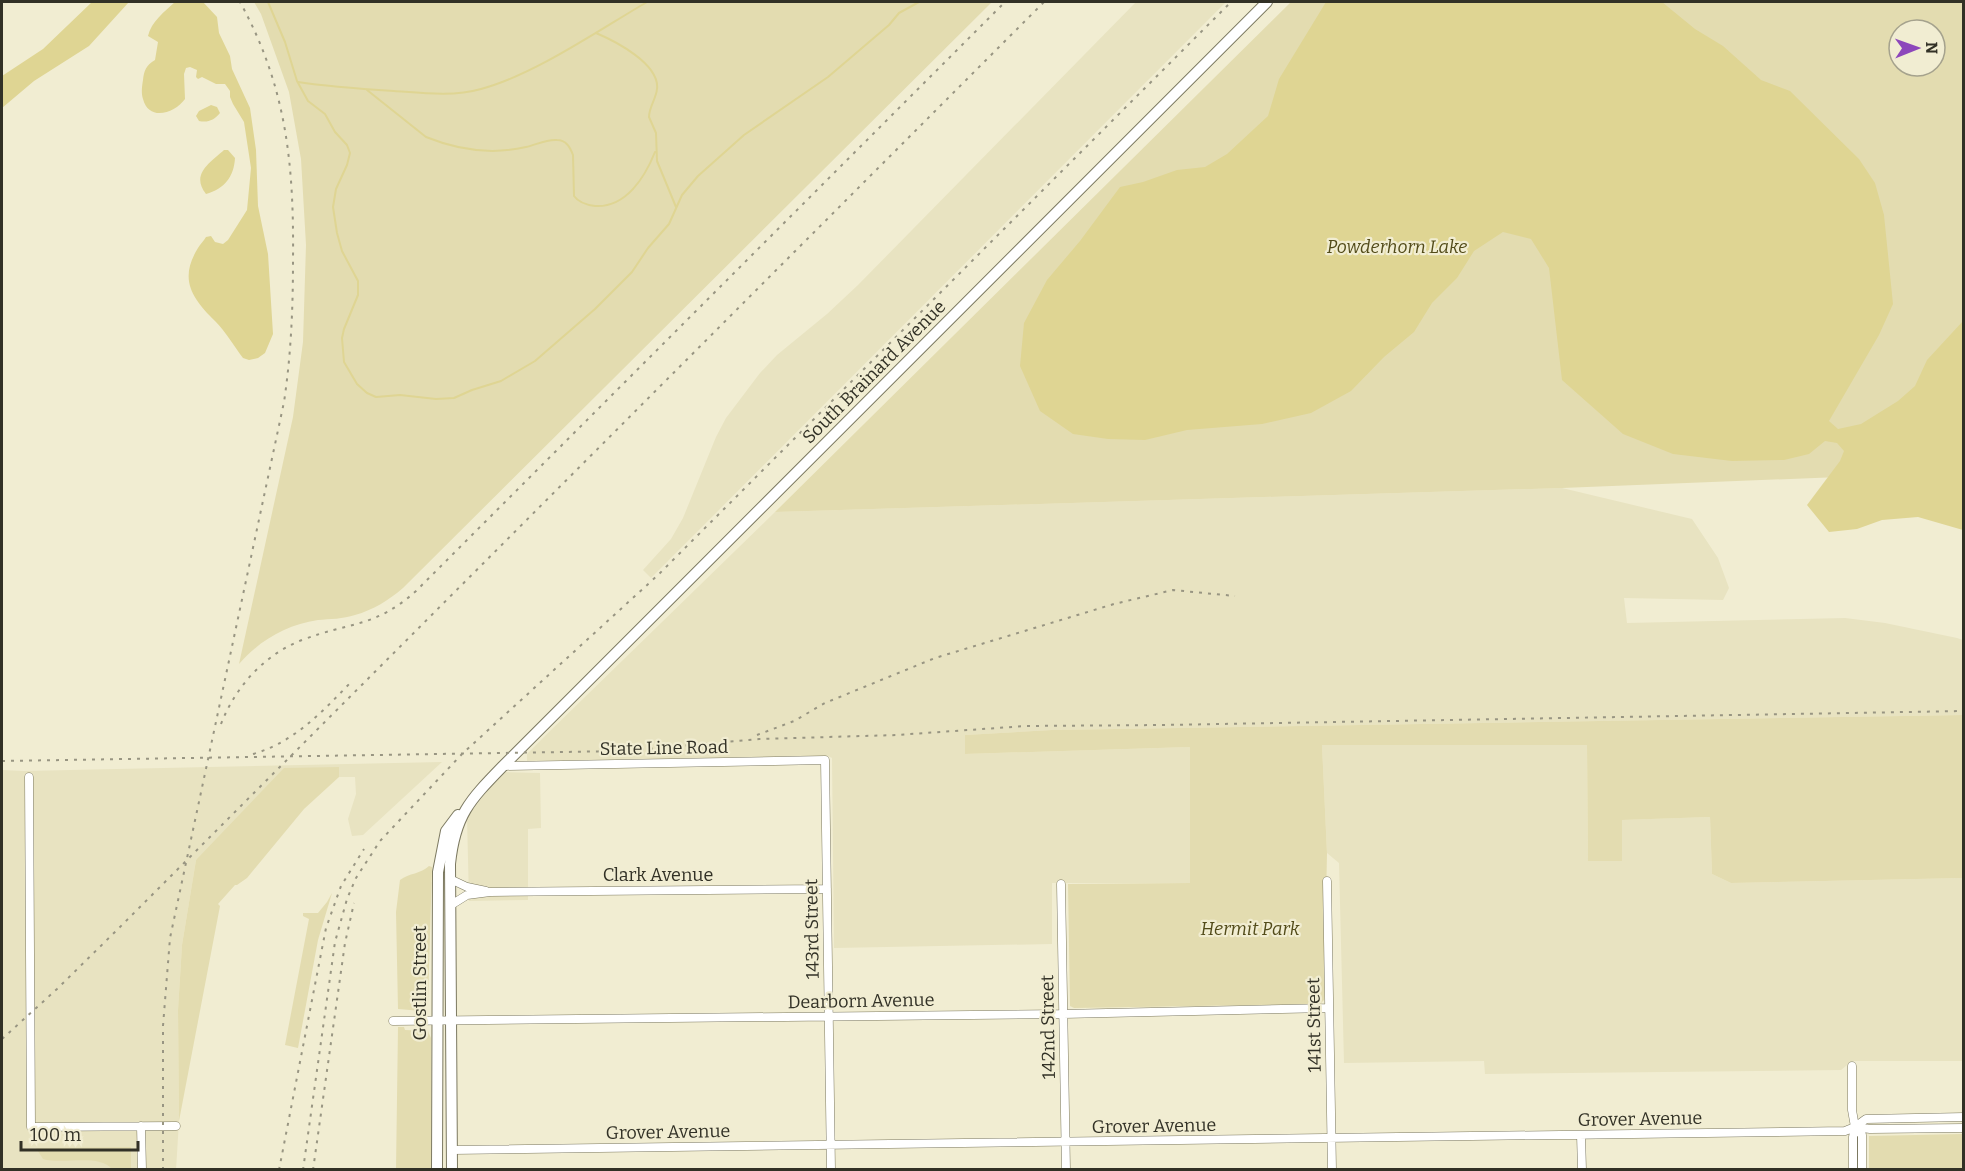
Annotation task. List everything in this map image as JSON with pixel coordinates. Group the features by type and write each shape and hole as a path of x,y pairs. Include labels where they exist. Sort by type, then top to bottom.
{"main road":[{"name":"South Brainard Avenue","path":"503,766 1267,2"},
{"name":"Gostlin Street","path":"437,1170 436,1020 439,862 446,831 453,819 503,766"},
{"name":"Gostlin Street","path":"452,1170 450,879 455,834 467,806"}],"street":[{"name":"State Line Road","path":"503,766 825,760"},
{"name":"143rd Street","path":"825,760 831,1170"},
{"path":"29,777 31,1127 176,1126"},
{"name":"Clark Avenue","path":"450,879 467,887 490,892"},
{"name":"141st Street","path":"1327,881 1332,1170"},
{"name":"142nd Street","path":"1061,884 1066,1170"},
{"name":"Clark Avenue","path":"451,905 467,895 490,892 827,889"},
{"name":"Dearborn Avenue","path":"393,1021 1063,1014 1329,1008"},
{"path":"1852,1066 1852,1110 1855,1127 1853,1170"},
{"name":"Grover Avenue","path":"452,1150 1845,1131 1866,1119 1964,1117"},
{"path":"141,1126 142,1170"},
{"path":"1855,1127 1862,1135 1862,1170"},
{"name":"Grover Avenue","path":"1855,1127 1870,1129 1964,1128"},
{"path":"1581,1135 1581,1170"}],"shaded area":[{"path":"92,2 129,2 89,46 34,81 2,108 2,76 43,49"},
{"path":"175,2 203,2 217,17 219,33 230,56 232,69 250,108 256,150 258,206 268,254 273,334 265,353 249,360 243,358 223,330 200,305 189,279 192,259 206,237 211,236 215,242 223,244 247,210 251,168 244,122 225,84 216,84 202,77 198,79 197,70 190,67 186,68 184,74 185,99 175,108 156,113 146,106 142,97 144,74 155,60 158,42 148,36 159,17"},
{"path":"1136,2 1226,2 651,578 643,570 671,539 683,518 726,418 760,373 777,355 858,285"},
{"name":"Powderhorn Lake","path":"1326,2 1662,2 1695,29 1723,46 1761,80 1790,91 1859,159 1875,183 1884,215 1893,304 1879,335 1829,421 1838,429 1861,424 1898,401 1915,386 1927,360 1963,321 1963,530 1918,517 1882,520 1857,529 1829,532 1807,505 1840,461 1844,451 1837,443 1825,441 1809,454 1784,460 1732,461 1673,454 1623,434 1562,380 1549,268 1531,239 1503,232 1474,251 1457,278 1432,303 1414,332 1384,357 1351,391 1311,413 1262,424 1187,430 1145,440 1108,439 1073,434 1040,411 1020,366 1024,323 1047,280 1080,241 1120,187 1177,170 1205,167 1227,154 1268,116 1279,79"},
{"path":"211,105 217,107 220,113 211,120 199,121 196,116 199,111"},
{"path":"224,150 228,150 235,158 233,171 223,185 206,194 200,180 201,174 208,164"},
{"path":"1562,488 1692,519 1718,558 1729,588 1723,600 1624,598 1627,623 1845,618 1885,623 1957,638 1963,640 1963,715 1052,730 965,735 965,754 1190,747 1190,883 1052,883 1052,944 834,948 832,758 828,756 527,761 527,754 775,512"},
{"path":"1322,745 1587,745 1588,861 1621,820 1710,817 1712,874 1731,883 1963,878 1963,1061 1852,1061 1841,1070 1485,1074 1484,1061 1344,1063 1339,863 1327,853"},
{"path":"442,762 363,835 352,836 348,819 356,794 355,777 339,777 339,767 196,860 182,945 178,1010 179,1121 176,1170 2,1169 2,770"},
{"path":"502,772 540,773 541,828 528,829 528,900 469,901 467,817"}],"green space":[{"path":"254,2 992,2 403,588 392,597 362,613 306,622 284,630 265,641 239,664 293,417 303,342 306,245 301,159 289,92 261,14"},
{"name":"Powderhorn Lake","path":"1291,2 1963,2 1963,472 1562,488 775,512"},
{"name":"Hermit Park","path":"1963,715 1963,878 1731,883 1712,874 1710,817 1622,820 1622,861 1588,861 1587,745 1322,745 1327,853 1324,1000 1320,1004 1074,1008 1070,1006 1068,884 1190,883 1190,747 965,754 965,735 1052,730"},
{"path":"339,767 339,777 304,809 247,878 235,885 218,904 220,906 179,1121 178,1010 182,945 196,860 284,768"},
{"path":"429,866 432,867 428,1003 422,1011 398,1009 396,912 400,880"},
{"path":"332,893 318,940 298,1048 285,1045 309,919 303,916 303,913 318,913"},
{"path":"398,1027 404,1027 405,1030 428,1031 431,1038 431,1169 396,1169"},
{"path":"1963,1134 1963,1169 1869,1169 1869,1136"},
{"path":"131,1147 131,1170 112,1169 106,1164 89,1160 43,1159 36,1148"}],"waterway":[{"path":"268,2 285,42 297,81 308,101 325,114 350,153 336,189 333,207 342,251 358,281 358,295 342,338 344,362 357,384 376,397 400,395 436,399 454,398 501,381 535,361 595,309 632,272 648,248 669,224 682,195 698,176 744,135 828,77 889,25 899,13 919,2"},
{"path":"298,82 346,88 449,94 481,89 544,63 647,2"},
{"path":"596,33 644,62 656,80 657,89 649,117 656,133 657,161 676,207"},
{"path":"367,90 426,137 450,145 475,150 501,151 549,140 563,141 573,155 574,196 589,205 606,205 625,196 640,181 655,152"}],"railway":[{"path":"163,1170 163,1026 170,938 284,402 291,332 293,226 289,160 278,96 256,34 240,2"},
{"path":"221,724 243,685 275,654 302,640 361,623 388,612 416,591 1005,2"},
{"path":"2,1039 119,928 1044,2"},
{"path":"303,1170 335,942 347,899 356,878 380,841 462,754 658,575 1231,2"},
{"path":"757,735 794,721 825,703 935,658 1114,604 1173,590 1235,596"},
{"path":"253,754 268,749 295,733 319,714 353,680"},
{"path":"2,761 624,751 759,739 897,735 1026,726 1964,711"},
{"path":"279,1170 326,928 341,886 364,849"},
{"path":"313,1170 345,943 354,903"}]}
